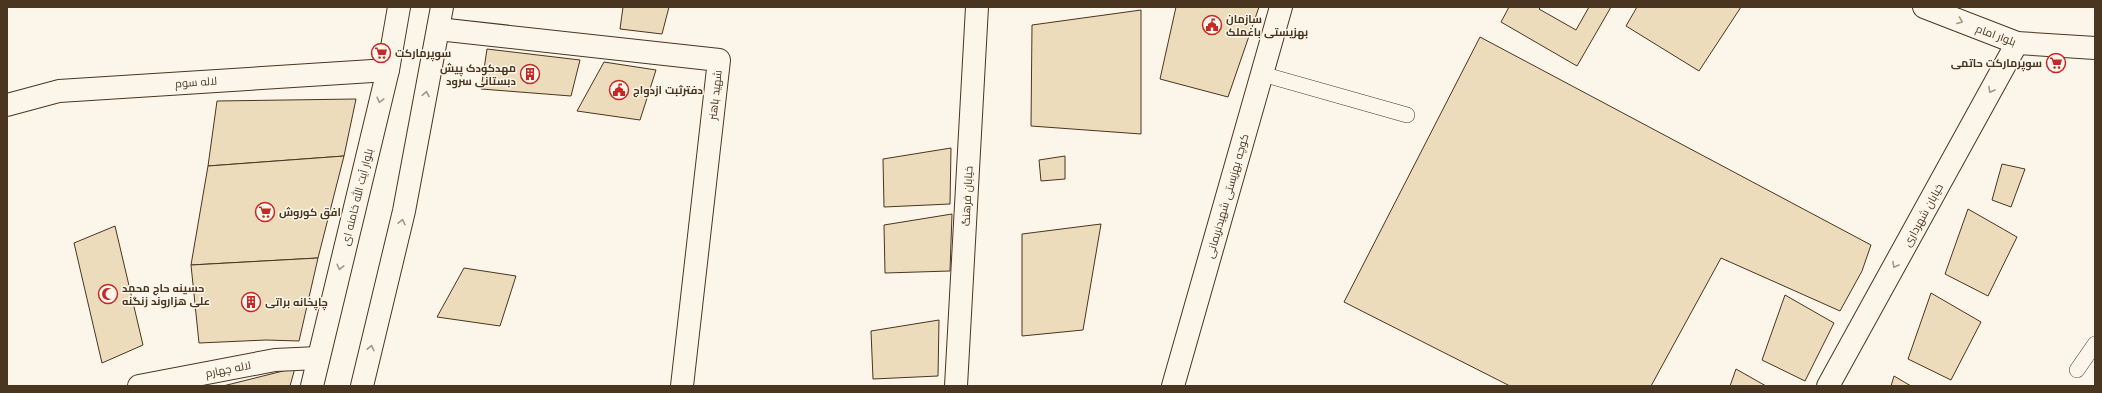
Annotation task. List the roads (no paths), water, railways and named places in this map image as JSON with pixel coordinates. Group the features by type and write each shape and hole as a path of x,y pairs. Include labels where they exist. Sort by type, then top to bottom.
{"street":[{"name":"بلوار آیت الله خامنه ای","path":"312,386 388,70 399,7"},
{"path":"362,386 404,210 442,7"},
{"name":"خیابان فرهنگ","path":"956,386 977,7"},
{"name":"کوچه بهزیستی شهیدنریمانی","path":"1173,386 1281,7"},
{"name":"بلوار امام","path":"1924,7 2017,43 2095,48"},
{"name":"شهید باهنر","path":"438,29 719,60 682,386"},
{"name":"خیابان شهرداری","path":"1828,386 2017,43"},
{"name":"لاله سوم","path":"7,105 59,90 388,70"},
{"name":"لاله چهارم","path":"139,386 275,360 318,358"}],"lane":[{"path":"1262,74 1407,115"},
{"path":"2077,370 2095,344"}],"place":[{"name":"سازمان بهزیستی باغملک","path":"1212,25"},
{"name":"سوپرمارکت","path":"381,53"},
{"name":"سوپرمارکت حاتمی","path":"2056,63"},
{"name":"مهدکودک پیش دبستانی سرود","path":"530,74"},
{"name":"دفترثبت ازدواج","path":"619,90"},
{"name":"افق کوروش","path":"265,212"},
{"name":"حسینه حاج محمد علی هزاروند زنگنه","path":"108,294"},
{"name":"چاپخانه براتی","path":"251,302"}]}
